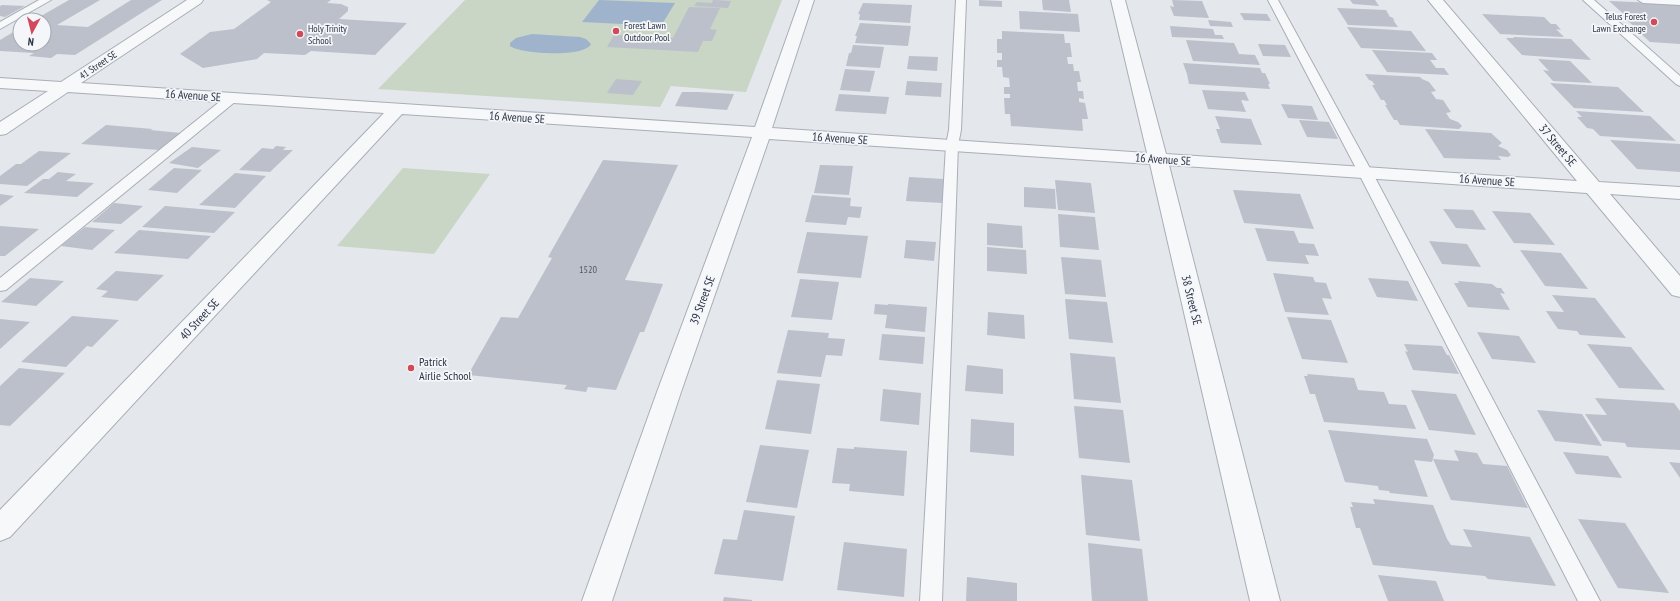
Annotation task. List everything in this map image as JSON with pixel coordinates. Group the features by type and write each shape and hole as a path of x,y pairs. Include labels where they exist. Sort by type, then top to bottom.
{"street":[{"name":"41 Street SE","path":"0,130 196,0"},
{"name":"39 Street SE","path":"597,601 669,392 808,0"},
{"name":"38 Street SE","path":"1118,0 1158,158 1265,601"},
{"name":"37 Street SE","path":"1435,0 1680,290"},
{"name":"16 Avenue SE","path":"0,83 1680,193"},
{"name":"40 Street SE","path":"0,529 398,109"}],"lane":[{"path":"0,26 46,0"},
{"path":"931,601 952,145 955,130 961,0"},
{"path":"1273,0 1365,172 1589,601"},
{"path":"1588,0 1680,82"},
{"path":"1644,0 1680,2"},
{"path":"0,286 232,98"}],"green space":[{"path":"465,0 782,0 746,92 671,86 660,107 378,89"},
{"path":"403,168 490,174 434,254 337,246"}],"water":[{"path":"599,0 675,3 661,26 582,22"},
{"path":"532,34 580,37 586,39 591,44 586,48 565,53 538,53 516,49 510,46 510,43 516,38"}],"building":[{"path":"69,0 100,0 57,25 88,27 131,0 162,0 75,55 57,54 51,58 29,56 34,53 17,52 52,52 52,12 48,12"},
{"path":"267,0 331,0 327,3 341,4 348,7 348,11 339,19 407,23 375,55 311,51 305,55 264,53 257,59 203,68 180,54 210,32 234,29 271,2"},
{"path":"713,0 731,1 728,8 694,6 697,2 712,3"},
{"path":"979,0 1002,1 1002,7 979,6"},
{"path":"1042,0 1069,0 1071,12 1043,10"},
{"path":"1172,0 1202,1 1209,18 1174,16 1170,6 1174,7"},
{"path":"1350,0 1375,0 1379,6 1353,4"},
{"name":"Telus Forest Lawn Exchange","path":"1609,1 1680,4 1680,44 1650,42 1638,31 1645,32 1641,28 1636,28 1621,15 1626,16"},
{"path":"863,3 912,5 910,23 859,20 860,14 858,14"},
{"path":"0,6 25,6 5,17 0,16"},
{"path":"689,7 720,8 710,29 717,30 712,41 703,41 698,52 607,47 614,35 673,38"},
{"path":"1337,8 1386,10 1398,27 1348,25"},
{"path":"1019,11 1078,14 1080,32 1020,29"},
{"path":"1240,13 1267,14 1271,21 1244,20"},
{"path":"1482,14 1544,17 1551,24 1556,24 1561,30 1556,29 1564,37 1500,34"},
{"path":"1208,20 1231,22 1233,27 1210,26"},
{"path":"860,23 911,26 908,46 855,43 857,36 855,36"},
{"path":"1170,26 1213,29 1215,35 1222,35 1224,39 1172,37"},
{"path":"1347,27 1411,31 1426,51 1361,48"},
{"path":"1002,31 1064,34 1065,43 1070,43 1072,57 1067,57 1068,64 1073,64 1074,71 1079,71 1081,82 1077,82 1078,91 1083,91 1084,99 1079,98 1079,102 1085,103 1088,119 1082,119 1083,131 1011,126 1010,114 1005,114 1004,98 1010,98 1010,94 1004,94 1004,87 1010,87 1009,78 1003,77 1002,67 997,67 997,60 1002,60 1002,53 997,53 997,39 1002,39"},
{"path":"12,33 12,52 0,51 0,40"},
{"path":"1513,37 1571,39 1591,60 1522,55 1506,38 1514,38"},
{"path":"1186,40 1234,43 1239,54 1255,55 1260,65 1193,61"},
{"path":"1258,44 1285,45 1291,57 1263,56"},
{"path":"853,45 884,47 880,68 846,66 849,53 851,53"},
{"path":"1372,50 1432,53 1437,60 1430,60 1436,68 1444,68 1449,75 1387,72"},
{"path":"909,56 938,57 937,71 907,69"},
{"path":"1538,59 1570,61 1592,83 1553,81 1543,70 1549,71"},
{"path":"1183,63 1260,68 1262,73 1265,73 1270,84 1268,84 1270,89 1189,84"},
{"path":"845,69 875,71 870,92 840,90"},
{"path":"1365,74 1420,77 1429,82 1436,91 1431,92 1436,99 1443,100 1451,112 1446,113 1450,119 1458,122 1462,126 1459,129 1400,125 1397,120 1394,120 1385,105 1387,105 1384,100 1381,100 1372,85 1375,85"},
{"path":"616,79 642,81 633,95 607,93"},
{"path":"907,81 942,83 941,97 905,95"},
{"path":"1550,83 1618,87 1644,112 1574,108"},
{"path":"1202,90 1245,92 1249,101 1241,100 1246,112 1208,109"},
{"path":"682,92 734,94 727,110 675,106"},
{"path":"839,94 889,97 886,114 835,111"},
{"path":"1281,104 1312,106 1318,120 1288,118"},
{"path":"1576,111 1650,116 1676,141 1600,136 1593,129 1587,128 1577,117 1582,117"},
{"path":"1215,116 1251,119 1262,145 1221,143 1216,129 1220,129"},
{"path":"1299,120 1329,122 1338,139 1307,137"},
{"path":"106,125 181,133 159,150 81,144"},
{"path":"1425,129 1491,133 1502,143 1498,146 1507,150 1511,155 1508,157 1498,156 1501,160 1444,158"},
{"path":"1610,140 1680,144 1680,172 1637,169"},
{"path":"276,146 286,147 283,150 293,150 270,172 239,170 262,148 273,149"},
{"path":"192,147 221,150 198,168 169,163"},
{"path":"39,151 71,153 27,186 0,184 0,176 16,164 21,164"},
{"path":"603,160 678,165 625,280 663,284 644,332 640,332 616,390 588,387 586,392 564,389 567,385 468,375 501,317 518,318 552,258 548,257"},
{"path":"820,165 853,166 849,195 814,193"},
{"path":"174,168 202,170 177,193 148,190"},
{"path":"58,172 76,174 66,181 94,183 77,197 24,193 43,179 49,179"},
{"path":"235,173 266,176 235,208 199,205"},
{"path":"909,177 944,179 942,203 906,201"},
{"path":"1055,180 1091,183 1095,213 1058,210"},
{"path":"1024,187 1055,189 1056,209 1024,207"},
{"path":"1233,190 1300,194 1314,229 1244,223"},
{"path":"0,194 14,196 0,206"},
{"path":"812,195 851,198 850,206 862,207 860,218 848,217 846,225 805,222"},
{"path":"114,203 143,206 121,224 92,222"},
{"path":"165,206 235,212 214,233 142,227"},
{"path":"1443,209 1473,210 1486,230 1456,228"},
{"path":"1492,211 1530,213 1555,245 1514,243"},
{"path":"1058,214 1095,217 1099,250 1060,247"},
{"path":"987,223 1022,226 1023,248 987,245"},
{"path":"0,226 39,229 5,256 0,256"},
{"path":"85,227 115,230 92,250 61,246"},
{"path":"1255,228 1294,231 1299,243 1314,244 1319,256 1305,255 1309,264 1267,261"},
{"path":"139,230 211,236 188,259 114,253"},
{"path":"807,232 868,236 861,278 797,273"},
{"path":"906,240 936,242 934,261 904,258"},
{"path":"1429,241 1467,244 1481,267 1442,264"},
{"path":"987,247 1026,250 1027,274 987,271"},
{"path":"1520,250 1561,253 1588,289 1545,286"},
{"path":"1061,257 1101,260 1106,297 1065,294"},
{"path":"116,271 164,275 137,301 101,297 108,291 96,289"},
{"path":"1273,273 1313,277 1315,282 1326,283 1332,299 1322,298 1329,315 1285,312"},
{"path":"30,278 64,281 36,306 1,302"},
{"path":"1368,278 1408,281 1418,301 1377,297"},
{"path":"800,279 839,282 832,320 791,317"},
{"path":"1458,281 1492,284 1497,288 1501,288 1505,294 1500,293 1510,310 1468,307 1454,283 1459,283"},
{"path":"1552,295 1595,298 1626,338 1580,335 1577,331 1558,329 1546,311 1564,312"},
{"path":"1065,299 1107,302 1113,343 1069,339"},
{"path":"875,304 927,307 925,332 885,328 887,315 874,314"},
{"path":"988,312 1024,315 1025,339 987,335"},
{"path":"72,316 119,320 92,347 87,346 66,367 21,362"},
{"path":"1287,317 1331,320 1348,363 1302,359"},
{"path":"0,319 30,322 0,349"},
{"path":"788,330 829,333 828,338 845,339 842,356 826,355 821,377 777,373"},
{"path":"1477,332 1519,336 1536,363 1492,359"},
{"path":"882,334 925,337 923,364 879,360"},
{"path":"1404,344 1442,346 1447,355 1449,355 1459,374 1413,370 1405,351 1408,352"},
{"path":"1587,344 1631,347 1665,390 1619,388"},
{"path":"1070,353 1115,357 1121,403 1074,399"},
{"path":"967,365 1003,369 1003,394 965,391"},
{"path":"19,368 65,373 10,426 0,425 0,386"},
{"path":"1307,374 1354,378 1358,390 1384,392 1389,404 1406,405 1416,429 1324,422 1315,394 1310,394 1304,376 1308,376"},
{"path":"777,380 820,384 811,434 765,429"},
{"path":"883,389 921,393 919,425 880,421"},
{"path":"1411,390 1456,394 1476,435 1429,430"},
{"path":"1595,398 1674,403 1680,411 1680,450 1627,447 1625,443 1603,441 1585,414 1607,415"},
{"path":"1074,406 1123,410 1130,463 1079,458"},
{"path":"1537,410 1582,414 1602,446 1555,441"},
{"path":"971,419 1014,423 1014,456 970,452"},
{"path":"1328,430 1427,439 1434,455 1432,462 1414,460 1428,497 1390,493 1389,491 1379,490 1378,486 1345,482"},
{"path":"760,445 809,450 797,508 746,502"},
{"path":"854,447 907,451 904,496 849,491 850,484 832,483 837,448 854,449"},
{"path":"1454,450 1477,453 1483,464 1507,466 1528,508 1451,500 1433,459 1459,461"},
{"path":"1563,452 1608,456 1622,478 1576,474"},
{"path":"1669,462 1680,463 1680,478"},
{"path":"1081,475 1132,480 1140,541 1086,535"},
{"path":"1373,499 1433,505 1451,545 1472,547 1463,529 1530,537 1556,586 1488,579 1485,576 1373,565 1360,528 1356,528 1350,507 1353,507 1351,502 1375,504"},
{"path":"744,510 795,516 783,581 714,574 723,539 737,540"},
{"path":"1578,519 1625,523 1669,593 1618,588"},
{"path":"844,542 907,549 904,597 837,590"},
{"path":"1088,543 1142,549 1148,601 1092,601"},
{"path":"1378,575 1436,581 1444,601 1388,601"},
{"path":"967,577 1017,583 1017,601 966,601"},
{"path":"724,597 752,600 752,601 723,601"}],"place":[{"name":"Telus Forest Lawn Exchange","path":"1654,22"},
{"name":"Forest Lawn Outdoor Pool","path":"616,31"},
{"name":"Holy Trinity School","path":"300,34"},
{"name":"Patrick Airlie School","path":"411,368"}]}
